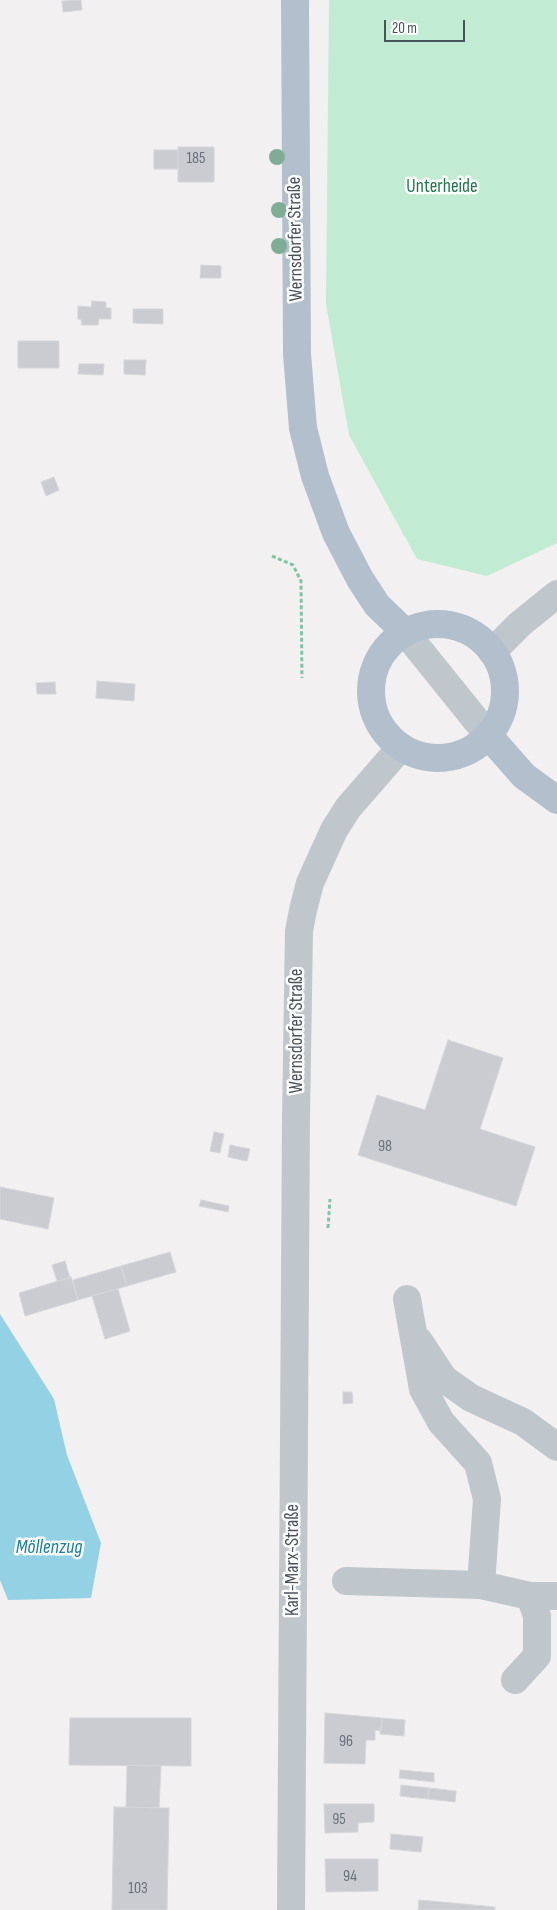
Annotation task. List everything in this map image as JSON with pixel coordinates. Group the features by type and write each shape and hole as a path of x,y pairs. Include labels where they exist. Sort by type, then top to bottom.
{"main road":[{"name":"Wernsdorfer Straße","path":"295,0 297,354 304,428 315,476 336,534 360,579 378,606 405,632"},
{"path":"443,624 462,628 479,638 492,652 502,672 505,694 497,722 488,734 474,747 456,755 438,758 418,755 401,747 387,735 376,718 371,700 371,681 377,662 389,645 405,632 424,625 443,624"},
{"path":"488,734 524,776 557,800"}],"street":[{"path":"492,652 520,624 557,594"},
{"path":"405,632 488,734"},
{"name":"Wernsdorfer Straße","path":"296,1210 297,954 303,910 310,883 321,855 334,830 348,808 401,747"},
{"name":"Karl-Marx-Straße","path":"291,1910 296,1210"},
{"path":"407,1299 423,1389 441,1422 478,1463 487,1499 481,1585"},
{"path":"412,1330 444,1379 471,1398 523,1422 557,1447"},
{"path":"346,1581 481,1585 544,1596 537,1616 537,1656 515,1680"}],"path":[{"path":"272,556 293,565 301,581 302,678"},
{"path":"328,1228 330,1199"}],"green space":[{"name":"Unterheide","path":"329,0 557,0 557,543 487,576 417,559 349,435 326,304"}],"water":[{"name":"Möllenzug","path":"0,1314 54,1399 67,1455 101,1543 91,1598 8,1600 0,1580"}],"building":[{"path":"81,0 82,10 63,12 62,1"},
{"path":"178,147 214,147 214,182 178,182"},
{"path":"154,150 178,150 178,169 154,169"},
{"path":"201,265 221,266 221,278 200,278"},
{"path":"92,301 106,302 106,308 111,308 111,319 99,319 98,325 81,325 82,320 78,319 78,306 91,307"},
{"path":"133,309 163,309 163,324 133,323"},
{"path":"18,341 59,341 59,368 18,368"},
{"path":"124,360 146,360 145,375 124,374"},
{"path":"79,364 104,364 103,375 78,374"},
{"path":"54,477 59,490 46,496 41,482"},
{"path":"97,681 135,684 134,701 96,698"},
{"path":"55,682 56,694 37,694 36,683"},
{"path":"448,1040 503,1058 480,1129 535,1147 516,1206 358,1155 377,1095 425,1110"},
{"path":"214,1132 224,1134 220,1153 210,1151"},
{"path":"230,1145 250,1149 247,1161 228,1157"},
{"path":"0,1187 54,1198 48,1229 0,1219"},
{"path":"201,1200 229,1206 228,1212 199,1206"},
{"path":"170,1252 176,1272 127,1286 121,1266"},
{"path":"65,1261 70,1278 57,1281 52,1265"},
{"path":"121,1266 127,1286 78,1300 73,1280"},
{"path":"71,1277 78,1300 25,1316 19,1293"},
{"path":"118,1289 130,1331 105,1339 92,1296"},
{"path":"343,1392 352,1392 353,1403 343,1404"},
{"path":"325,1713 382,1718 381,1731 375,1730 375,1740 366,1740 365,1764 324,1763"},
{"path":"70,1718 191,1718 191,1766 69,1765"},
{"path":"382,1718 405,1720 404,1736 380,1734"},
{"path":"127,1765 161,1766 159,1808 126,1807"},
{"path":"400,1770 434,1773 434,1782 399,1778"},
{"path":"401,1785 429,1788 428,1799 400,1796"},
{"path":"429,1788 456,1791 455,1802 428,1799"},
{"path":"324,1804 374,1804 374,1822 358,1823 358,1832 325,1833"},
{"path":"114,1807 169,1808 167,1910 112,1910"},
{"path":"391,1834 423,1837 421,1852 390,1849"},
{"path":"325,1859 378,1859 378,1891 326,1892"},
{"path":"419,1900 495,1907 495,1910 418,1910"}]}
